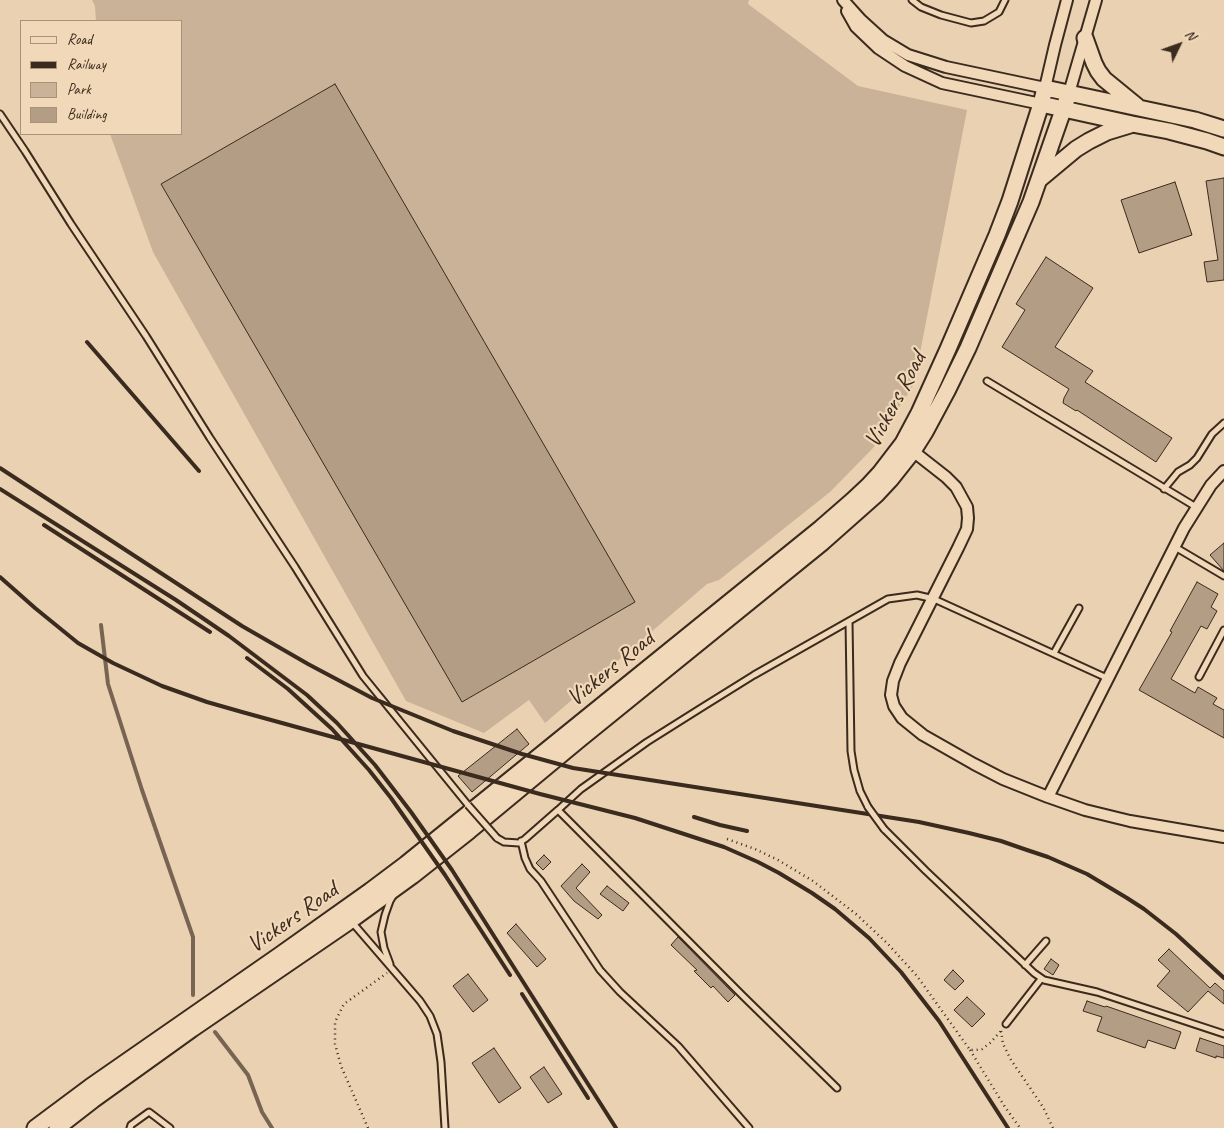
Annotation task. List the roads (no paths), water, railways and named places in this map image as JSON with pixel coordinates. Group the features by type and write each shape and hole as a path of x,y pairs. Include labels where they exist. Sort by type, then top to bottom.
{"main road":[{"path":"1085,38 1094,63 1104,79 1140,108"},
{"path":"1045,88 1195,120 1224,129"},
{"name":"Vickers Road","path":"35,1128 90,1087 402,883 475,826 823,542 876,495 890,480 908,447 919,413 997,235 1019,174 1045,88"},
{"name":"Vickers Road","path":"57,1128 93,1100 346,919 414,858 820,528 852,501 925,432 968,348 1016,239 1040,180 1069,93"},
{"path":"1041,104 1191,136 1224,146"},
{"path":"1040,180 1076,149 1089,141 1107,132 1132,124"}],"street":[{"path":"842,0 883,40 908,55 946,68 1045,88 1067,0"},
{"path":"842,0 856,27 878,48 905,66 942,83 1041,104"},
{"path":"1069,93 1096,0"},
{"path":"908,447 956,487 967,507 968,518 967,529 893,681 892,695 894,706 902,718 923,735 974,764 1003,779 1048,797 1085,810 1130,821 1224,837"},
{"path":"1048,797 1174,547 1196,507 1211,485 1224,471"}],"lane":[{"path":"912,0 921,7 941,15 971,22 984,21 999,12 1005,0"},
{"path":"0,114 296,567 363,676 462,798 497,838 504,842 519,843 581,789 662,732 754,675 888,599 917,595 934,598 1109,679"},
{"path":"987,381 1196,507"},
{"path":"1164,489 1178,472 1197,458 1212,434 1224,423"},
{"path":"1174,547 1224,576"},
{"path":"1054,653 1078,608"},
{"path":"849,621 851,751 854,770 860,792 884,829 933,878 1041,979 1097,992 1224,1034"},
{"path":"1199,677 1224,630"},
{"path":"558,810 743,996 838,1088"},
{"path":"521,841 530,869 541,881 600,970 620,992 678,1046 749,1128"},
{"path":"392,969 384,948 381,932 390,900 402,883"},
{"path":"346,919 392,969 430,1016 437,1034 441,1062 445,1128"},
{"path":"1025,964 1046,941"},
{"path":"1006,1024 1041,979"},
{"path":"130,1128 131,1125 149,1112 170,1128"}],"waterway":[{"path":"101,625 108,684 142,790 193,937 193,995"},
{"path":"215,1032 248,1075 262,1112 272,1128"}],"railway":[{"path":"87,342 199,471"},
{"path":"0,468 242,626 372,698 453,731 522,754 573,768 919,822 1001,841 1048,857 1087,874 1127,898 1176,934 1224,978"},
{"path":"0,489 176,600 229,636 307,695 337,723 375,765 452,870 616,1128"},
{"path":"44,525 210,632"},
{"path":"0,577 78,643 113,663 162,686 242,712 540,794 635,818 724,847 779,873 835,909 869,938 901,972 939,1021 1008,1128"},
{"path":"247,658 288,689 332,729 369,770 445,875 510,975"},
{"path":"694,817 747,831"},
{"path":"522,994 588,1098"}]}
